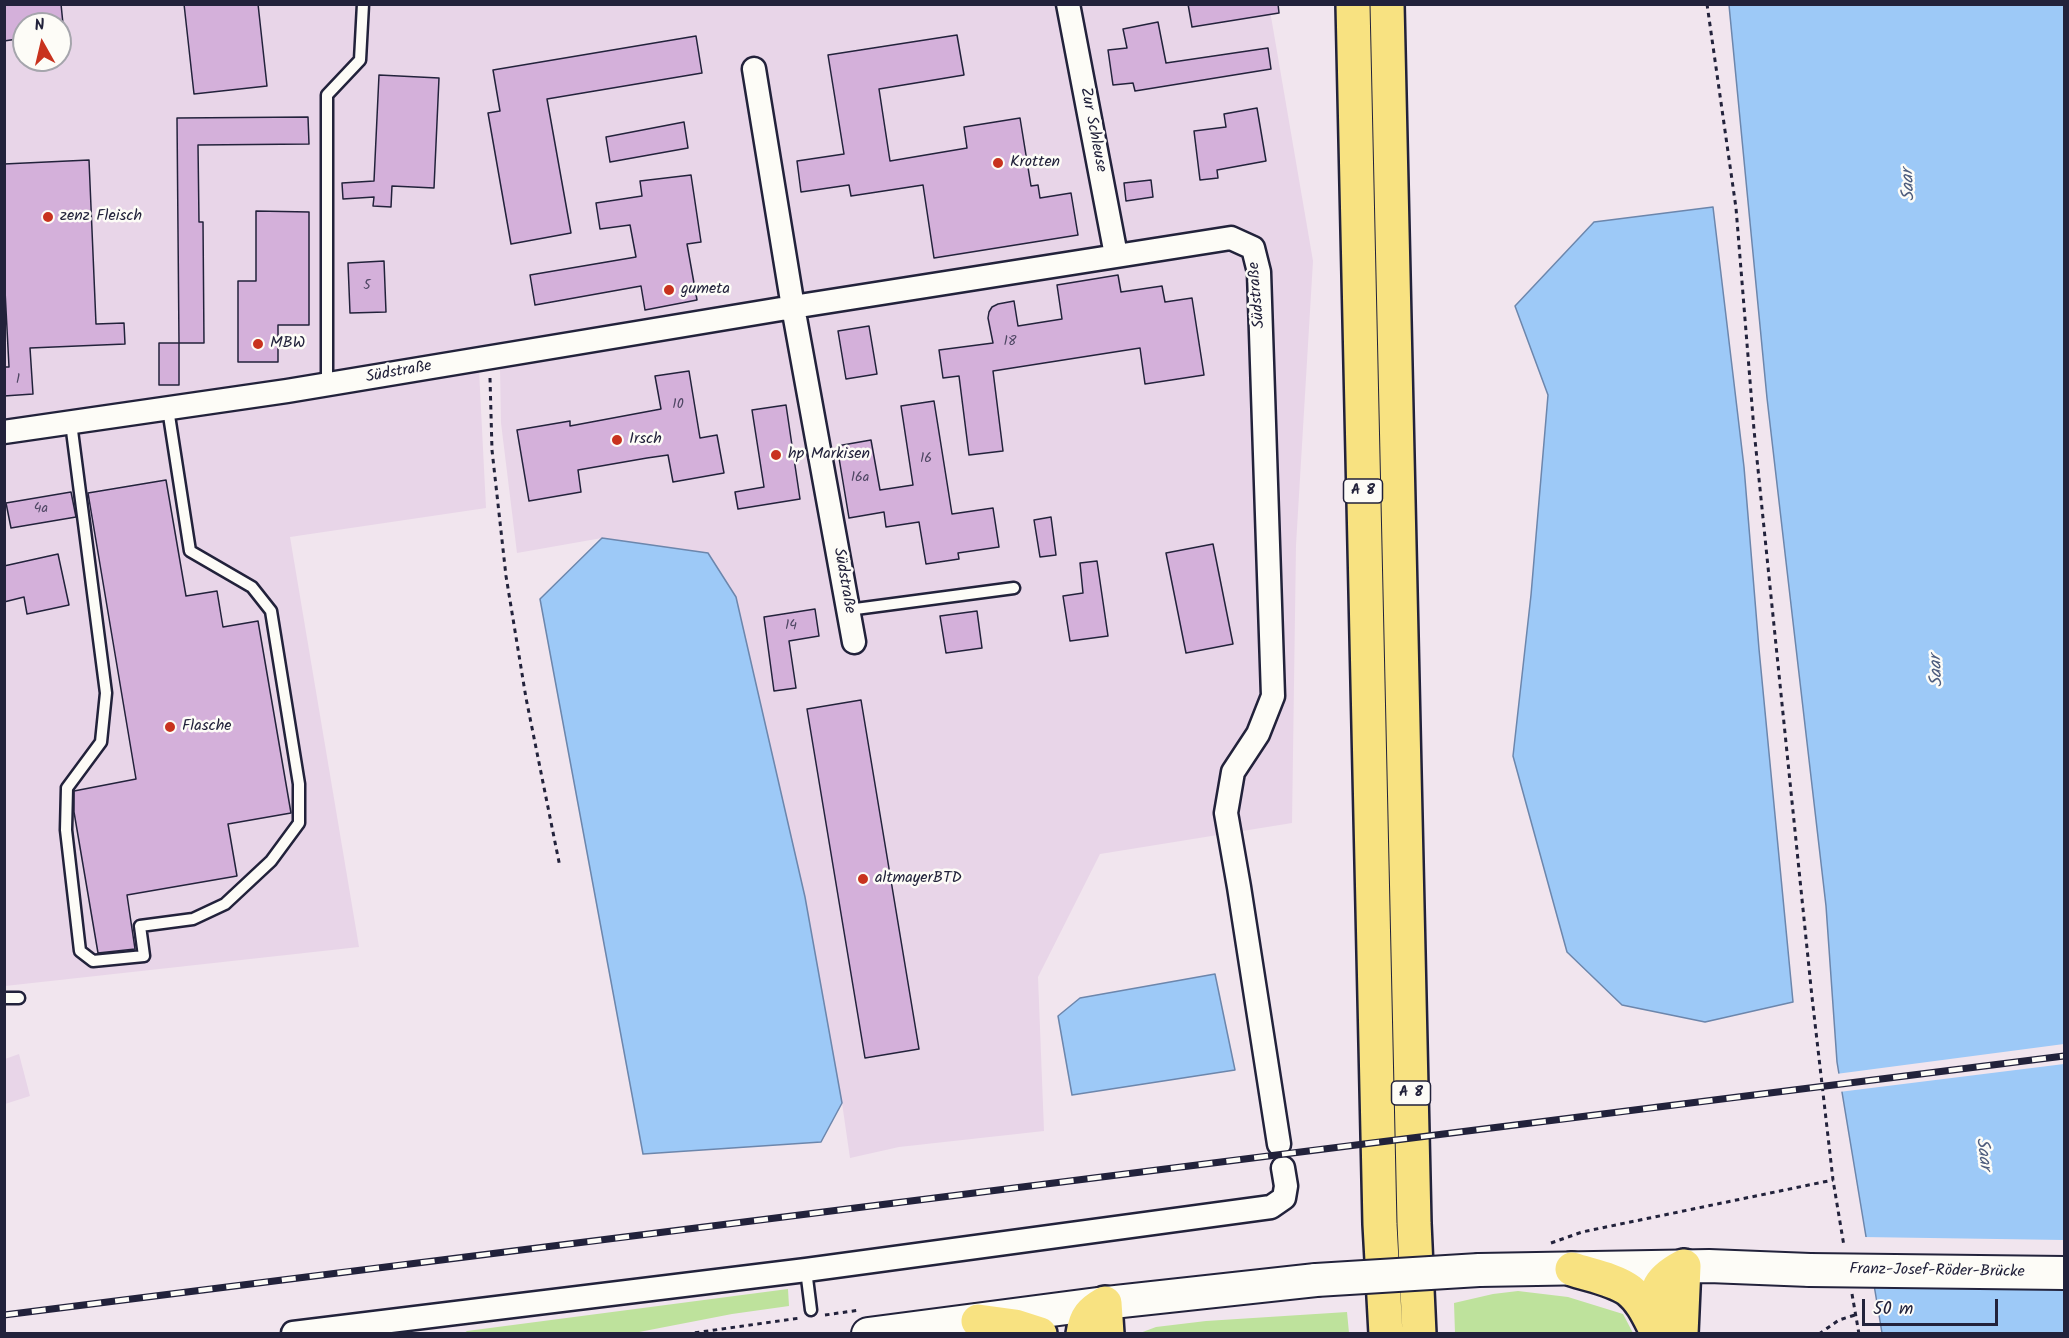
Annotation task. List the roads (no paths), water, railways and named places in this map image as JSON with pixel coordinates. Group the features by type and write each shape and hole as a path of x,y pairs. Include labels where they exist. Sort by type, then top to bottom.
{"highway":[{"name":"A 8","path":"1353,4 1379,1213 1386,1334"},
{"name":"A 8","path":"1387,4 1414,1223 1419,1334"},
{"path":"1658,1334 1656,1296 1659,1286 1668,1275 1684,1266"},
{"path":"1681,1334 1684,1266"},
{"path":"1572,1269 1618,1284 1629,1290 1646,1310 1658,1334"},
{"path":"1083,1334 1085,1320 1093,1310 1106,1318"},
{"path":"978,1320 1015,1326 1040,1334"}],"main road":[{"name":"Franz-Josef-Röder-Brücke","path":"868,1334 978,1320 1106,1318 1316,1280 1479,1270 1684,1266 2064,1273"}],"street":[{"name":"Zur Schleuse","path":"1068,4 1116,255"},
{"name":"Südstraße","path":"754,69 793,307 854,642"},
{"name":"Südstraße","path":"4,432 327,385 793,307 1231,238 1253,248 1259,272 1273,696 1258,734 1233,772 1226,813 1279,1144"},
{"path":"294,1333 806,1270 1271,1207 1284,1198 1286,1186 1283,1168"}],"lane":[{"path":"327,385 327,95 360,60 363,4"},
{"path":"71,423 106,693 101,742 67,788 66,802 66,830 80,951 93,961 144,956 140,926 193,920 225,904 271,861 299,823 299,784 271,611 252,587 190,551 168,409"},
{"path":"848,610 923,602 1014,588"},
{"path":"4,998 19,998"},
{"path":"806,1270 811,1310"}],"water":[{"name":"Saar","path":"1729,5 2064,5 2064,1333 1882,1333 1837,1062 1826,906 1767,398"},
{"path":"1713,207 1744,467 1793,1002 1705,1022 1622,1005 1567,952 1513,756 1531,595 1548,395 1515,306 1594,222"},
{"path":"602,538 708,553 736,597 805,897 842,1103 821,1142 643,1154 540,599"},
{"path":"1215,974 1235,1070 1072,1095 1058,1016 1080,998"}],"railway":[{"path":"4,1315 2064,1056"}],"place":[{"name":"Krotten","path":"998,163"},
{"name":"zenz Fleisch","path":"48,217"},
{"name":"gumeta","path":"669,290"},
{"name":"MBW","path":"258,344"},
{"name":"Irsch","path":"617,440"},
{"name":"hp Markisen","path":"776,455"},
{"name":"Flasche","path":"170,727"},
{"name":"altmayerBTD","path":"863,879"}]}
